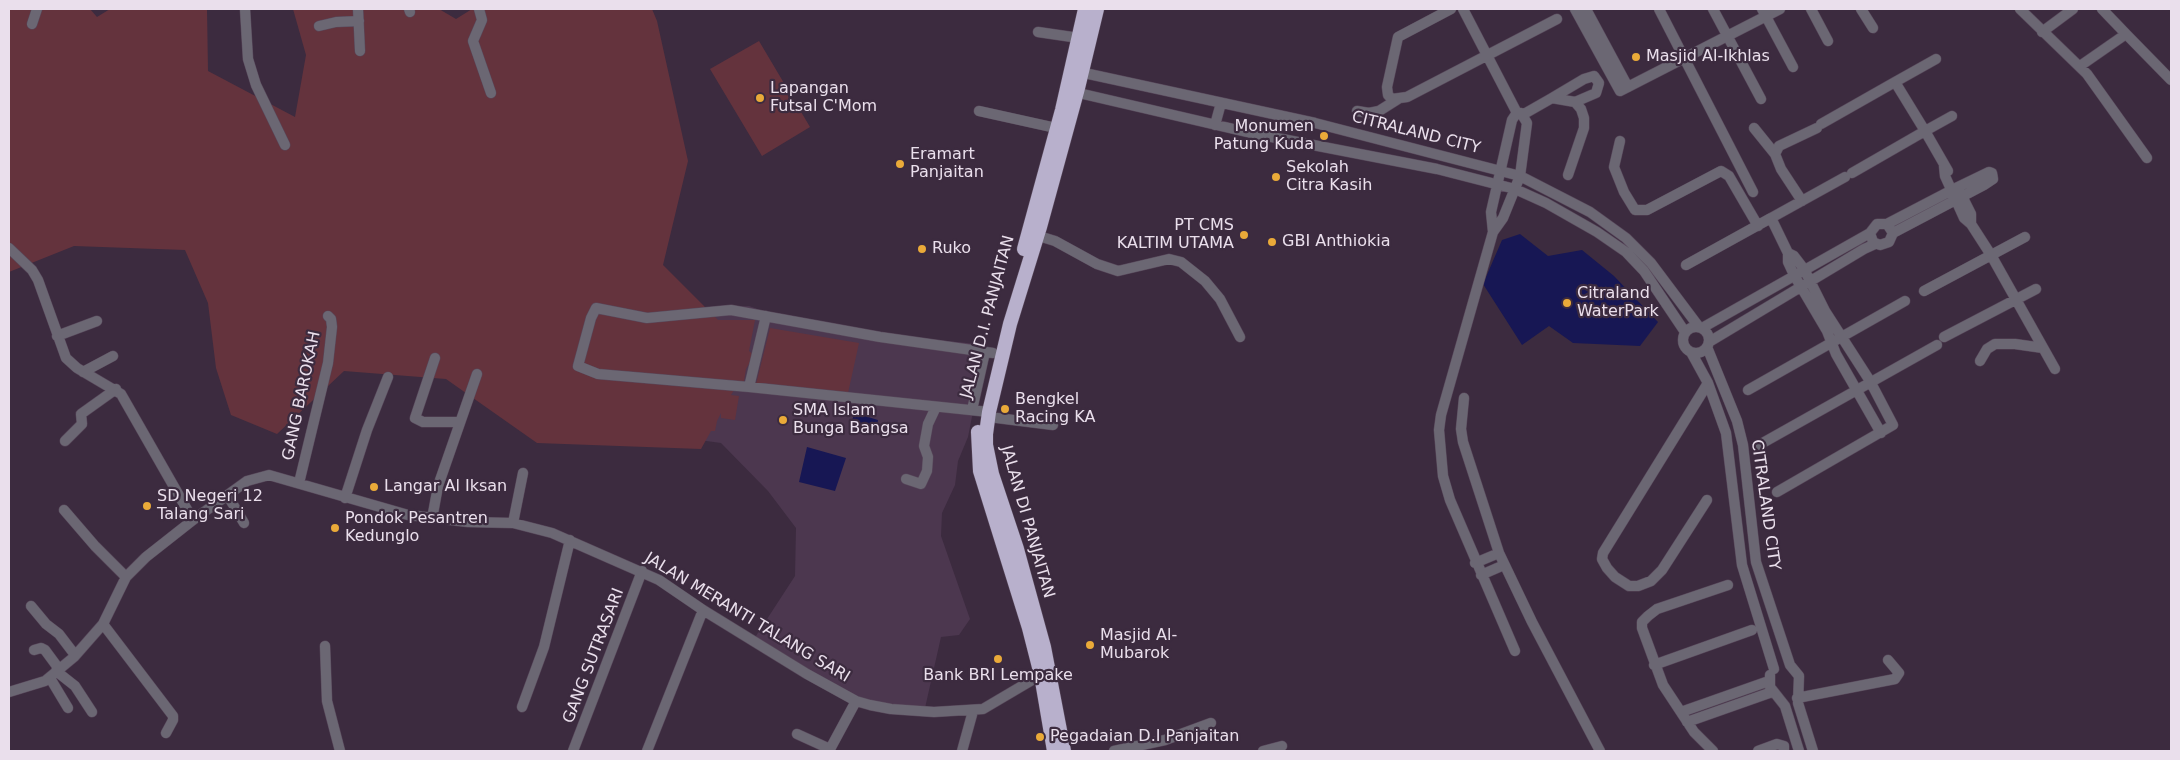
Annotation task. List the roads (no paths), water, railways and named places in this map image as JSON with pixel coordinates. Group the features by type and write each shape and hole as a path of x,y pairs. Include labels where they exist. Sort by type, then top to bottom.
{"highway":[{"path":"1077,71 1079,38 1084,9"},
{"path":"1077,71 1097,9"},
{"name":"JALAN DI PANJAITAN","path":"1064,751 1017,549 988,458 983,413 1010,324 1077,71"},
{"name":"JALAN D.I. PANJAITAN","path":"983,413 982,385 989,352 1033,234 1056,128 1072,91"},
{"path":"1045,673 1054,751"}],"street":[{"path":"32,24 37,9"},
{"path":"245,9 244,22 248,59 256,85 285,145"},
{"path":"358,9 360,51"},
{"path":"479,9 482,20 473,41 492,93"},
{"path":"1398,99 1388,95 1387,87 1396,39 1402,34 1451,9"},
{"path":"1463,9 1486,55 1527,123 1520,176 1503,218 1492,232 1469,322 1441,415 1439,430 1443,476 1450,500 1475,563 1515,651"},
{"path":"1576,9 1619,90 1727,35 1763,12 1780,9"},
{"path":"1586,9 1628,87"},
{"path":"1659,9 1682,58 1753,192"},
{"path":"1714,9 1761,99"},
{"path":"1811,9 1828,41"},
{"path":"1861,9 1873,28"},
{"path":"2020,9 2042,32 2080,66 2146,158"},
{"path":"2042,32 2073,9"},
{"path":"2102,9 2171,80"},
{"path":"1763,12 1792,67"},
{"path":"1357,110 1369,113 1379,111 1398,99 1557,19"},
{"path":"319,26 336,22 359,22"},
{"path":"1038,32 1079,38"},
{"path":"2080,66 2126,34"},
{"path":"1775,154 1779,146 1819,126 1936,59"},
{"name":"CITRALAND CITY","path":"1077,71 1315,123 1501,170 1520,176 1590,212 1626,238 1651,263 1708,334 1708,345 1728,396 1743,445 1756,562 1790,665 1799,676 1798,694 1813,751"},
{"path":"1492,232 1490,221 1512,120 1584,79 1594,76 1599,83 1596,93 1575,102 1552,98"},
{"path":"1895,82 1944,166 1951,174 1957,193 1971,214 1971,224 1991,255 2055,368"},
{"name":"CITRALAND CITY","path":"1072,91 1215,125 1403,162 1515,189 1546,203 1597,232 1626,252 1644,271 1685,332 1683,342 1691,352 1715,400 1726,433 1742,565 1774,668"},
{"path":"1568,175 1584,128 1584,118 1581,109 1575,102"},
{"path":"1215,125 1221,103"},
{"path":"979,111 1056,128"},
{"path":"1686,265 1952,116"},
{"path":"1754,128 1775,154 1781,169 1802,201"},
{"path":"1620,140 1615,172 1635,210 1646,210 1721,171 1729,176 1758,226"},
{"path":"1685,332 1690,328 1701,327 1870,233 1877,224 1886,224 1957,193"},
{"path":"1691,352 1700,352 1739,324 1875,244 1885,245 1892,238 1893,233 1957,193"},
{"path":"1771,218 1788,253 1788,262 1794,275 1837,340 1870,381 1893,423 1892,426 1881,433 1777,492"},
{"path":"1886,224 1893,233"},
{"path":"1870,233 1871,239 1875,244"},
{"path":"1033,234 1056,241 1097,264 1118,271 1169,259 1181,262 1204,281 1220,299 1240,337"},
{"path":"1924,291 2025,236"},
{"path":"9,248 32,270 38,280 66,358 83,372 116,389 121,394 193,520"},
{"path":"1788,253 1794,256 1811,280 1856,390 1881,433"},
{"path":"1759,445 2036,289"},
{"path":"1748,390 1905,301"},
{"path":"989,352 880,337 731,310 647,318 596,308 590,318 578,366 598,374 748,386 936,407 1053,425"},
{"path":"1731,310 1739,324"},
{"name":"GANG BAROKAH","path":"299,483 328,363 332,327 331,319 328,316"},
{"path":"748,386 766,316"},
{"path":"57,336 97,321"},
{"path":"1980,361 1987,349 1995,344 2014,344 2043,348"},
{"path":"83,372 113,356"},
{"path":"435,358 415,418 423,422 460,422"},
{"path":"432,519 438,486 476,374"},
{"path":"345,498 367,430 388,377"},
{"path":"1707,500 1662,570 1651,581 1638,586 1629,586 1615,578 1606,568 1602,559 1603,553 1708,383"},
{"path":"65,441 82,424 81,414 116,389"},
{"path":"1715,400 1728,396"},
{"path":"1464,398 1461,429 1463,442 1498,553 1600,751"},
{"path":"906,479 921,484 927,471 928,456 924,446 928,424 936,407"},
{"path":"513,523 523,473"},
{"name":"JALAN MERANTI TALANG SARI","path":"9,692 36,685 55,673 75,655 103,624 126,577 146,558 193,520 247,481 269,475 386,510 432,519 513,523 536,528 570,540 659,580 807,674 856,701 891,709 934,712 973,711 994,705 1045,673"},
{"path":"228,496 244,522"},
{"path":"64,510 94,546 126,577"},
{"path":"522,707 544,647 570,540"},
{"path":"1475,563 1498,553"},
{"path":"1481,575 1504,565"},
{"name":"GANG SUTRASARI","path":"574,751 642,571"},
{"path":"1714,751 1687,722 1663,686 1642,633 1642,622 1657,609 1728,585"},
{"path":"31,606 46,624 60,634 75,655"},
{"path":"647,751 704,610"},
{"path":"103,624 173,716 173,720 166,732"},
{"path":"1654,665 1752,630"},
{"path":"325,646 327,701 340,751"},
{"path":"34,650 41,648 45,650 68,708"},
{"path":"1687,722 1775,694 1788,696 1892,680 1899,673 1888,660"},
{"path":"1790,665 1774,668 1769,681 1775,694 1785,706 1799,751"},
{"path":"55,673 75,686 92,712"},
{"path":"1681,712 1769,681"},
{"path":"798,734 829,750 856,701"},
{"path":"962,751 973,711"},
{"path":"1114,751 1165,740 1211,723"},
{"path":"1758,751 1780,744 1784,746 1784,751"},
{"path":"1263,751 1282,746"}],"place":[{"name":"Masjid Al-Ikhlas","path":"1636,57"},
{"name":"Lapangan Futsal C'Mom","path":"760,98"},
{"name":"Monumen Patung Kuda","path":"1324,136"},
{"name":"Eramart Panjaitan","path":"900,164"},
{"name":"Sekolah Citra Kasih","path":"1276,177"},
{"name":"PT CMS KALTIM UTAMA","path":"1244,235"},
{"name":"GBI Anthiokia","path":"1272,242"},
{"name":"Ruko","path":"922,249"},
{"name":"Citraland WaterPark","path":"1567,303"},
{"name":"Bengkel Racing KA","path":"1005,409"},
{"name":"SMA Islam Bunga Bangsa","path":"783,420"},
{"name":"Langar Al Iksan","path":"374,487"},
{"name":"SD Negeri 12 Talang Sari","path":"147,506"},
{"name":"Pondok Pesantren Kedunglo","path":"335,528"},
{"name":"Masjid Al- Mubarok","path":"1090,645"},
{"name":"Bank BRI Lempake","path":"998,659"},
{"name":"Pegadaian D.I Panjaitan","path":"1040,737"}]}
